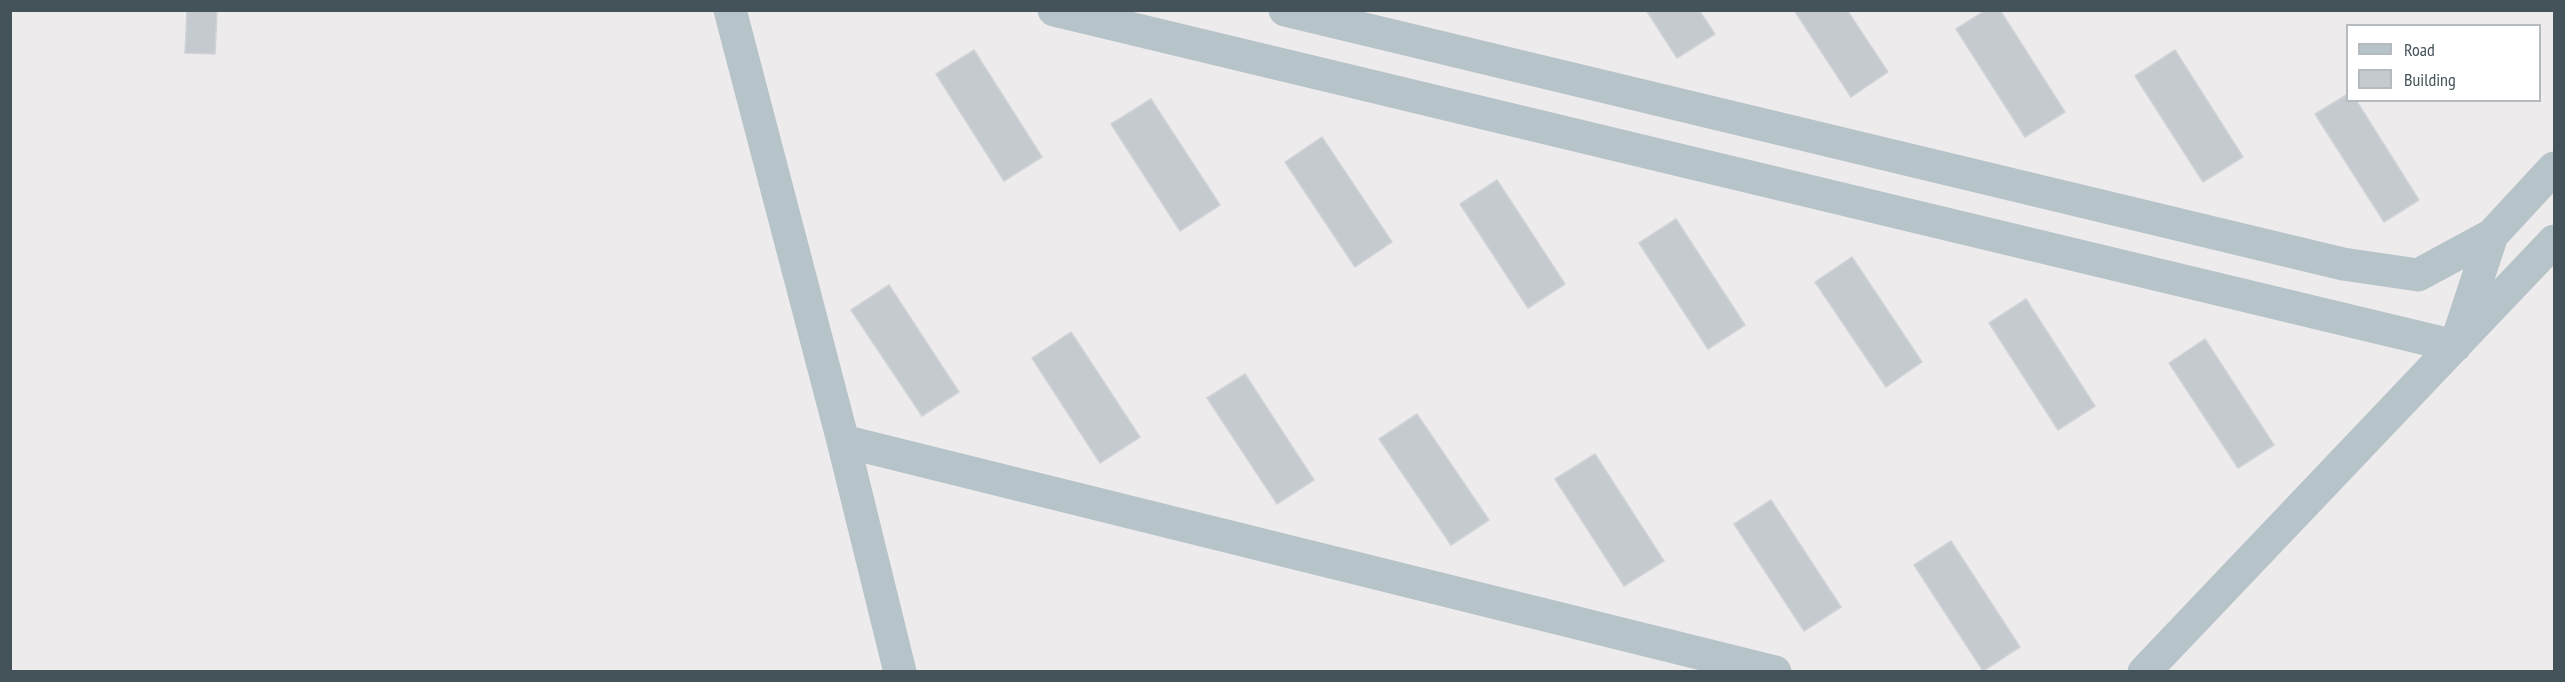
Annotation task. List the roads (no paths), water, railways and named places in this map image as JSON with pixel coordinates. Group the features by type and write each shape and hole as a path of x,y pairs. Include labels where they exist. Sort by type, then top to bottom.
{"street":[{"path":"730,10 843,441 900,672"},
{"path":"1054,10 2455,346"},
{"path":"1285,10 2343,264 2418,275 2492,235 2554,168"},
{"path":"2455,346 2492,235"},
{"path":"2144,672 2554,241"},
{"path":"843,441 1776,672"}]}
